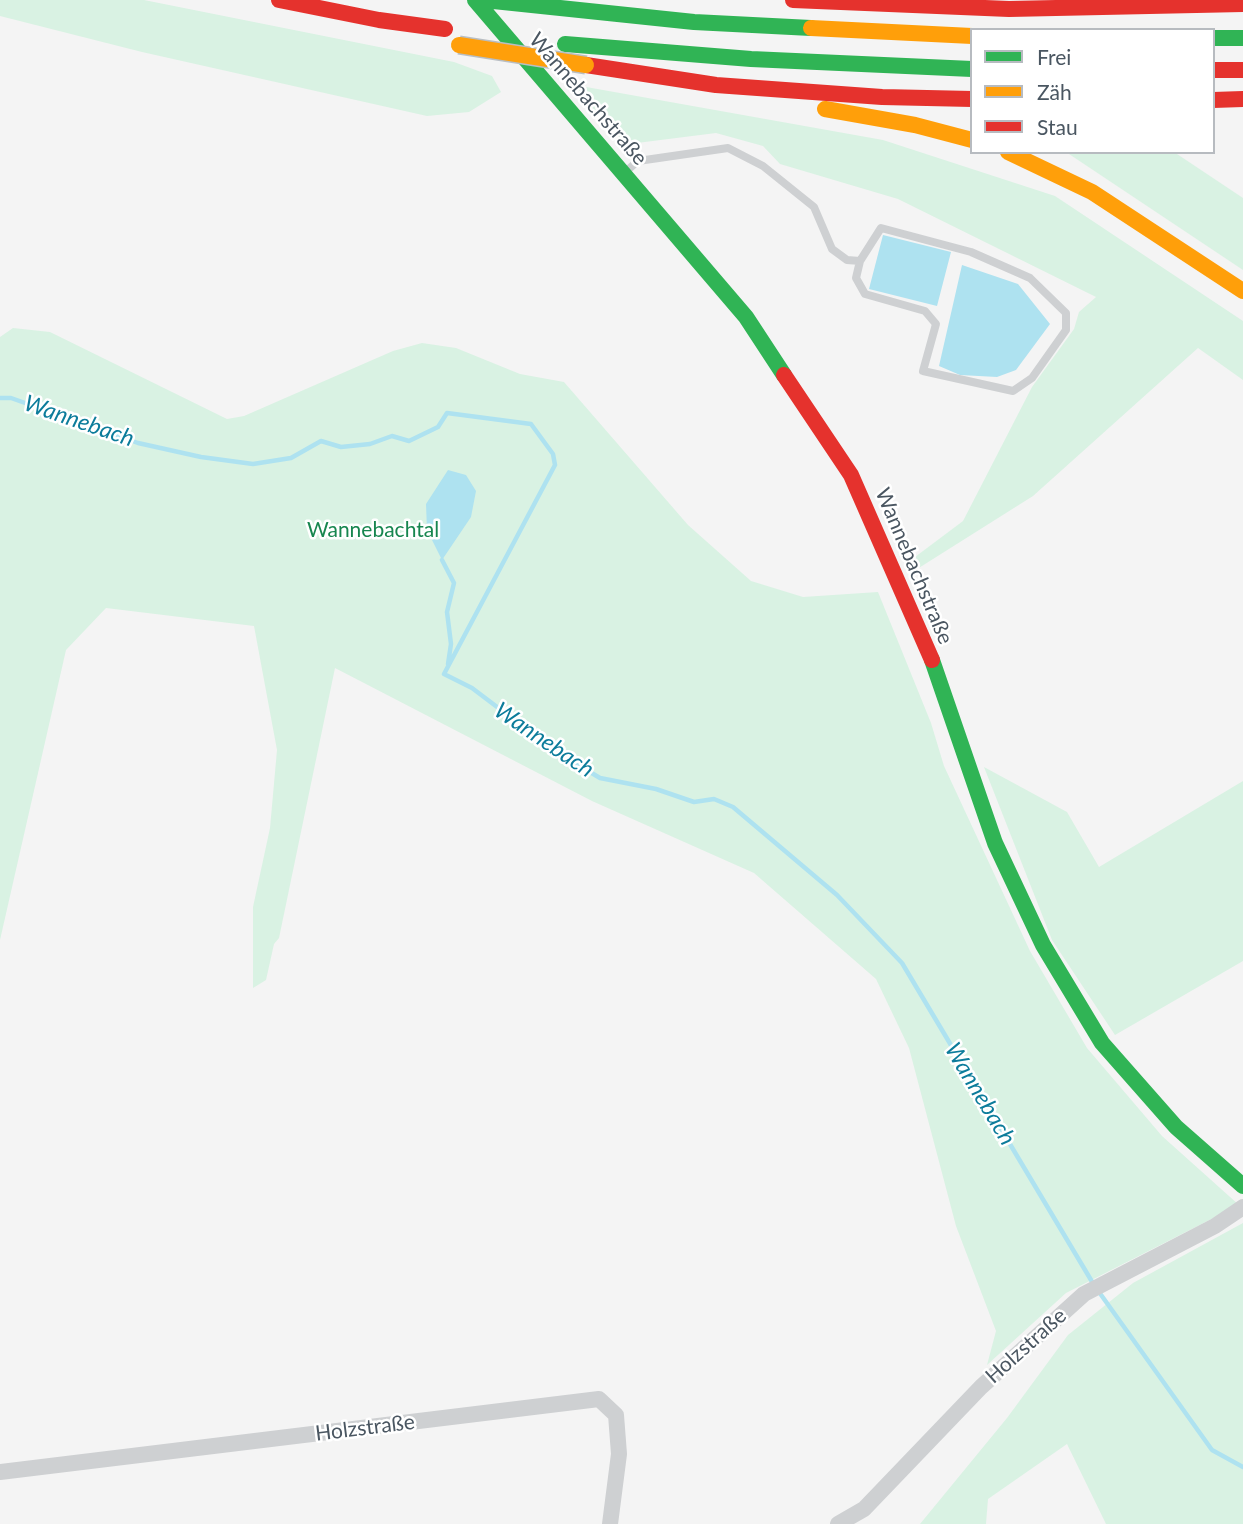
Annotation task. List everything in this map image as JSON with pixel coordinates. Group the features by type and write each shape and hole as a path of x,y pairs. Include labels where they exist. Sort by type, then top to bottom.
{"main road":[{"path":"279,0 379,20 525,38"},
{"name":"Wannebachstraße","path":"475,0 746,317 851,475 924,638 995,844 1043,945 1102,1044 1176,1127 1243,1186"},
{"path":"484,0 694,22 970,36"},
{"path":"793,0 1009,9 1243,4"},
{"path":"1083,0 1156,6"},
{"path":"379,20 459,45 716,85 915,125 970,139"},
{"path":"1215,38 1243,38"},
{"path":"558,43 751,59 970,69"},
{"path":"1215,70 1243,70"},
{"path":"716,85 882,97 970,99"},
{"path":"1215,100 1243,99"},
{"path":"1012,154 1092,192 1243,291"}],"street":[{"name":"Holzstraße","path":"838,1524 864,1509 981,1387 1084,1294 1215,1226 1243,1207"},
{"name":"Holzstraße","path":"0,1472 599,1399 616,1415 619,1454 610,1524"}],"lane":[{"path":"624,173 638,161 658,157 728,148 738,151 814,207 832,249 847,260 860,261"},
{"path":"881,228 971,252 1030,278 1066,313 1066,330 1032,378 1013,391 923,372 936,324 925,311 865,294 856,278 860,261 881,228"}],"green space":[{"path":"0,0 144,0 454,62 492,76 501,92 469,112 427,116 142,52 0,16"},
{"path":"575,85 883,140 1055,196 1243,321 1243,380 1198,348 1033,496 914,571 911,560 963,521 1032,387 1074,329 1079,312 1096,297 898,199 780,164 763,146 716,133 621,145"},
{"path":"1069,154 1177,154 1243,198 1243,270"},
{"name":"Wannebachtal","path":"13,328 50,332 227,419 244,416 393,351 422,343 456,348 520,374 564,382 688,525 751,581 803,597 878,592 931,723 944,766 1030,951 1087,1048 1162,1136 1239,1205 1066,1293 987,1365 996,1331 956,1226 909,1048 876,979 754,873 592,801 335,668 279,938 274,944 266,980 253,988 253,907 270,828 277,750 254,626 106,608 66,650 0,940 0,337"},
{"path":"984,767 1067,812 1099,867 1243,781 1243,961 1115,1035 1052,940"},
{"path":"1243,1223 1243,1524 1106,1524 1067,1444 988,1499 986,1524 920,1524 1007,1418 1068,1335 1133,1283"}],"water":[{"path":"883,235 951,252 937,306 869,289"},
{"path":"962,265 1018,284 1050,324 1016,370 997,377 960,375 939,366"},
{"path":"448,470 466,475 476,491 471,517 442,560 427,530 426,504"}],"waterway":[{"name":"Wannebach","path":"0,398 11,398 138,443 201,457 253,464 291,458 321,441 341,447 370,444 392,436 409,441 438,427 447,413 531,424 553,454 555,465 444,674 472,688 509,716 528,735 600,778 656,789 694,802 714,799 733,807 837,895 902,963 1094,1285"},
{"path":"442,560 454,583 447,612 451,644 448,664"},
{"name":"Wannebach","path":"1099,1292 1212,1450 1243,1467"}],"traffic: fast":[{"path":"475,0 746,317 784,375"},
{"path":"484,0 694,22 811,28"},
{"path":"1215,38 1243,38"},
{"path":"565,44 751,59 970,69"},
{"path":"932,660 995,843 1043,945 1102,1043 1176,1127 1243,1186"}],"traffic: slow":[{"path":"811,28 970,36"},
{"path":"459,45 586,65"},
{"path":"825,109 915,125 970,139"},
{"path":"1012,154 1092,192 1243,291"}],"traffic: jam":[{"path":"279,0 379,20 445,29"},
{"path":"793,0 1009,9 1243,4"},
{"path":"586,65 716,85 882,97 970,99"},
{"path":"1215,70 1243,70"},
{"path":"1215,100 1243,99"},
{"path":"784,375 851,475 932,660"}]}
